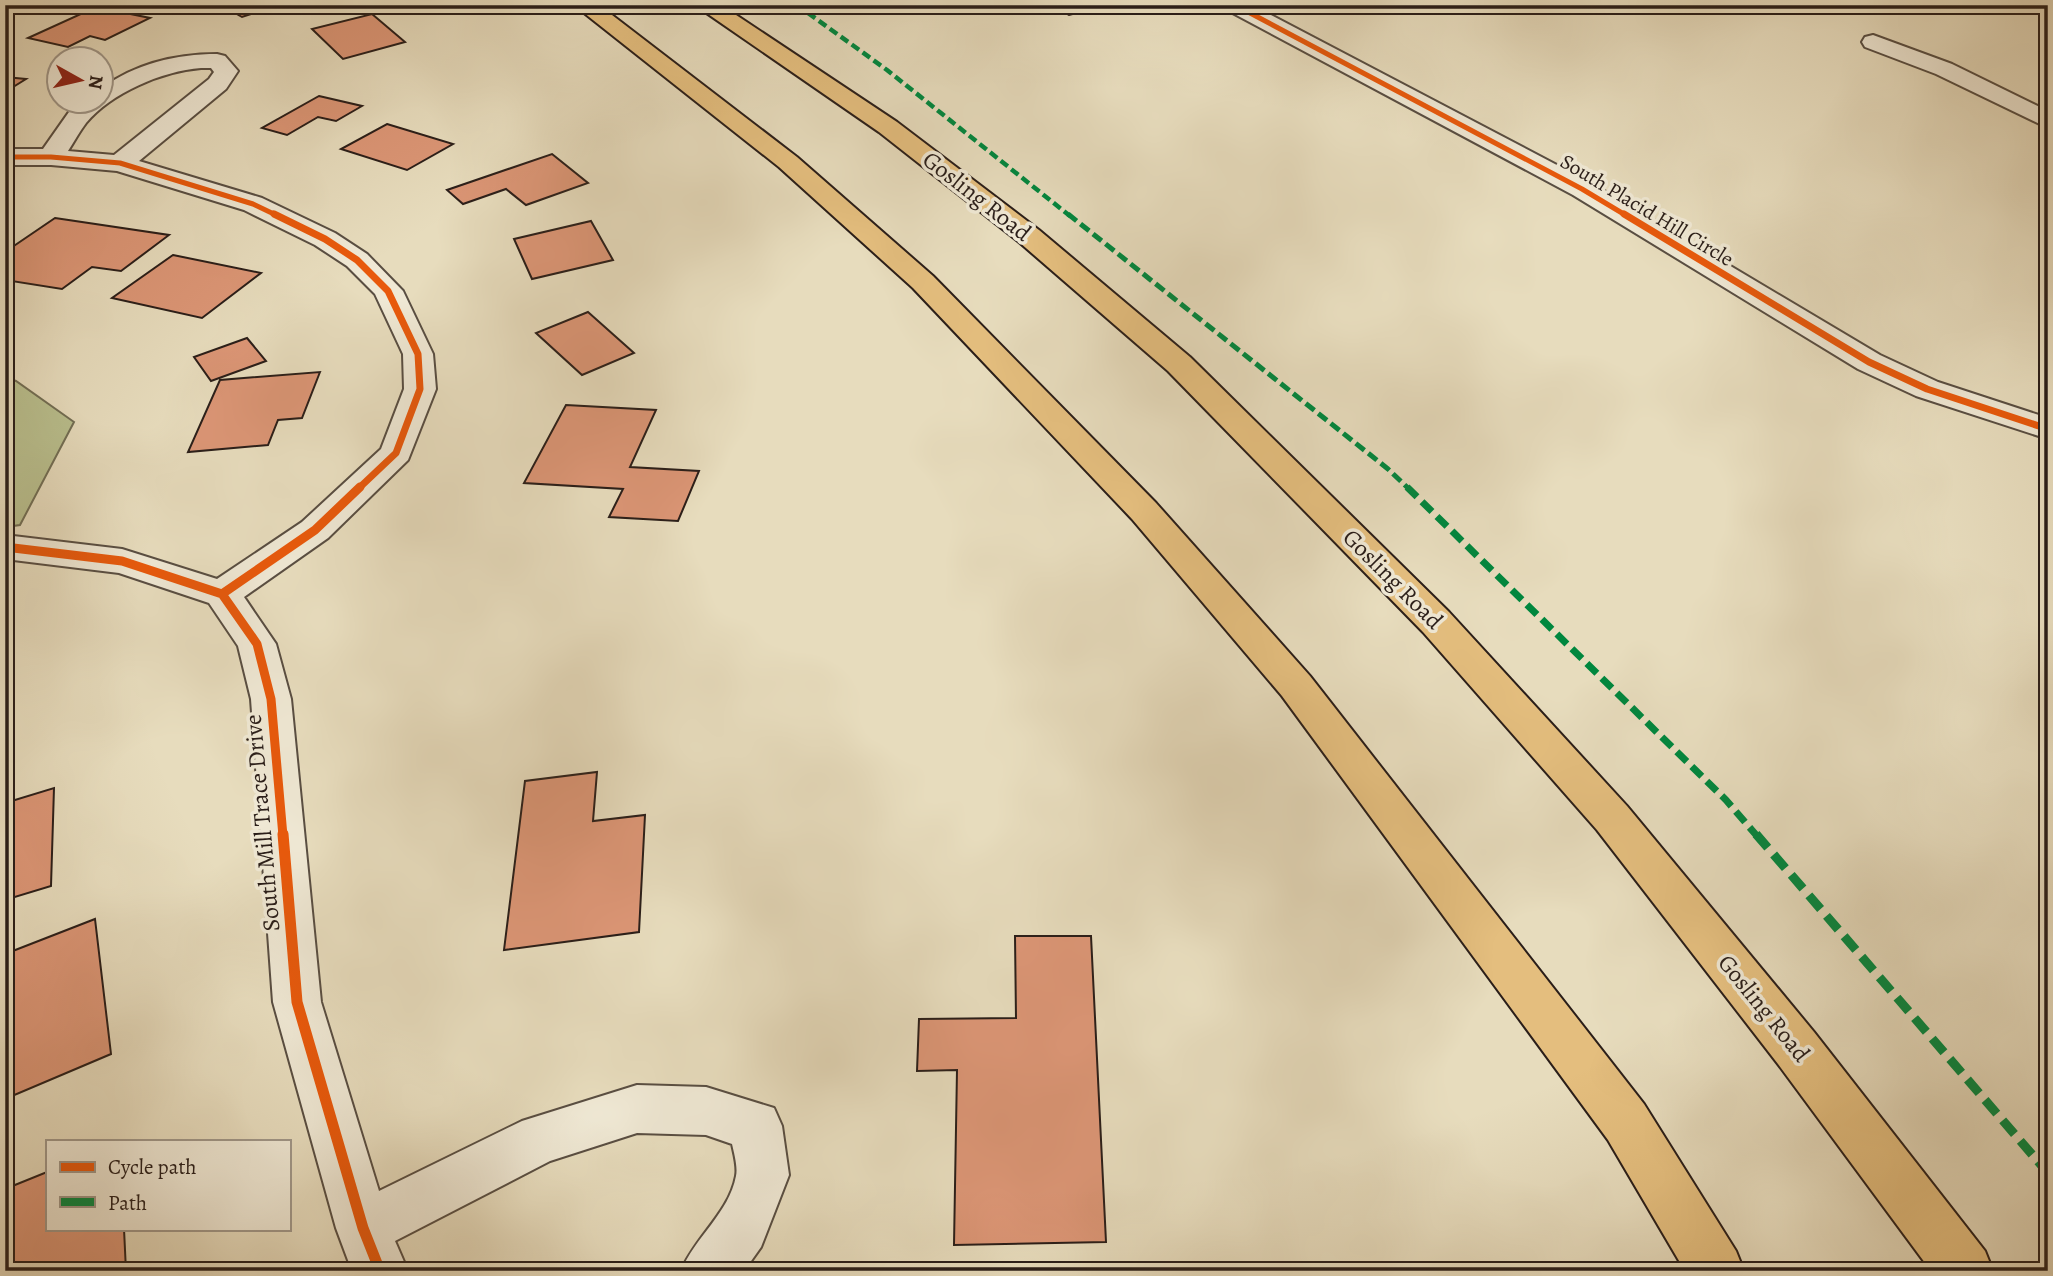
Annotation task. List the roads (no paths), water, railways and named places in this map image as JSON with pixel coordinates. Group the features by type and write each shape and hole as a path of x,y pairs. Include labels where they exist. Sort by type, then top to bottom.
{"main road":[{"path":"585,5 788,162 923,282 1144,511 1296,686 1626,1122 1716,1271"},
{"name":"Gosling Road","path":"706,5 888,127 1039,244 1178,363 1436,622 1612,818 1796,1048 1965,1271"}],"street":[{"name":"South Placid Hill Circle","path":"1235,5 1582,189 1869,362 1927,389 2048,429"},
{"path":"1873,42 1944,69 2048,121"},
{"path":"116,90 148,71 174,63 217,61 226,71 218,84 120,163"},
{"path":"51,156 79,116"},
{"path":"5,157 51,156 120,163 253,204 325,239 356,260 388,291 418,354 420,389 396,453 314,530 222,594 122,561 5,547"},
{"name":"South Mill Trace Drive","path":"222,594 257,644 271,699 297,1002 371,1249 540,1139 637,1109 706,1111 756,1126 764,1175 742,1228 709,1271"}]}
